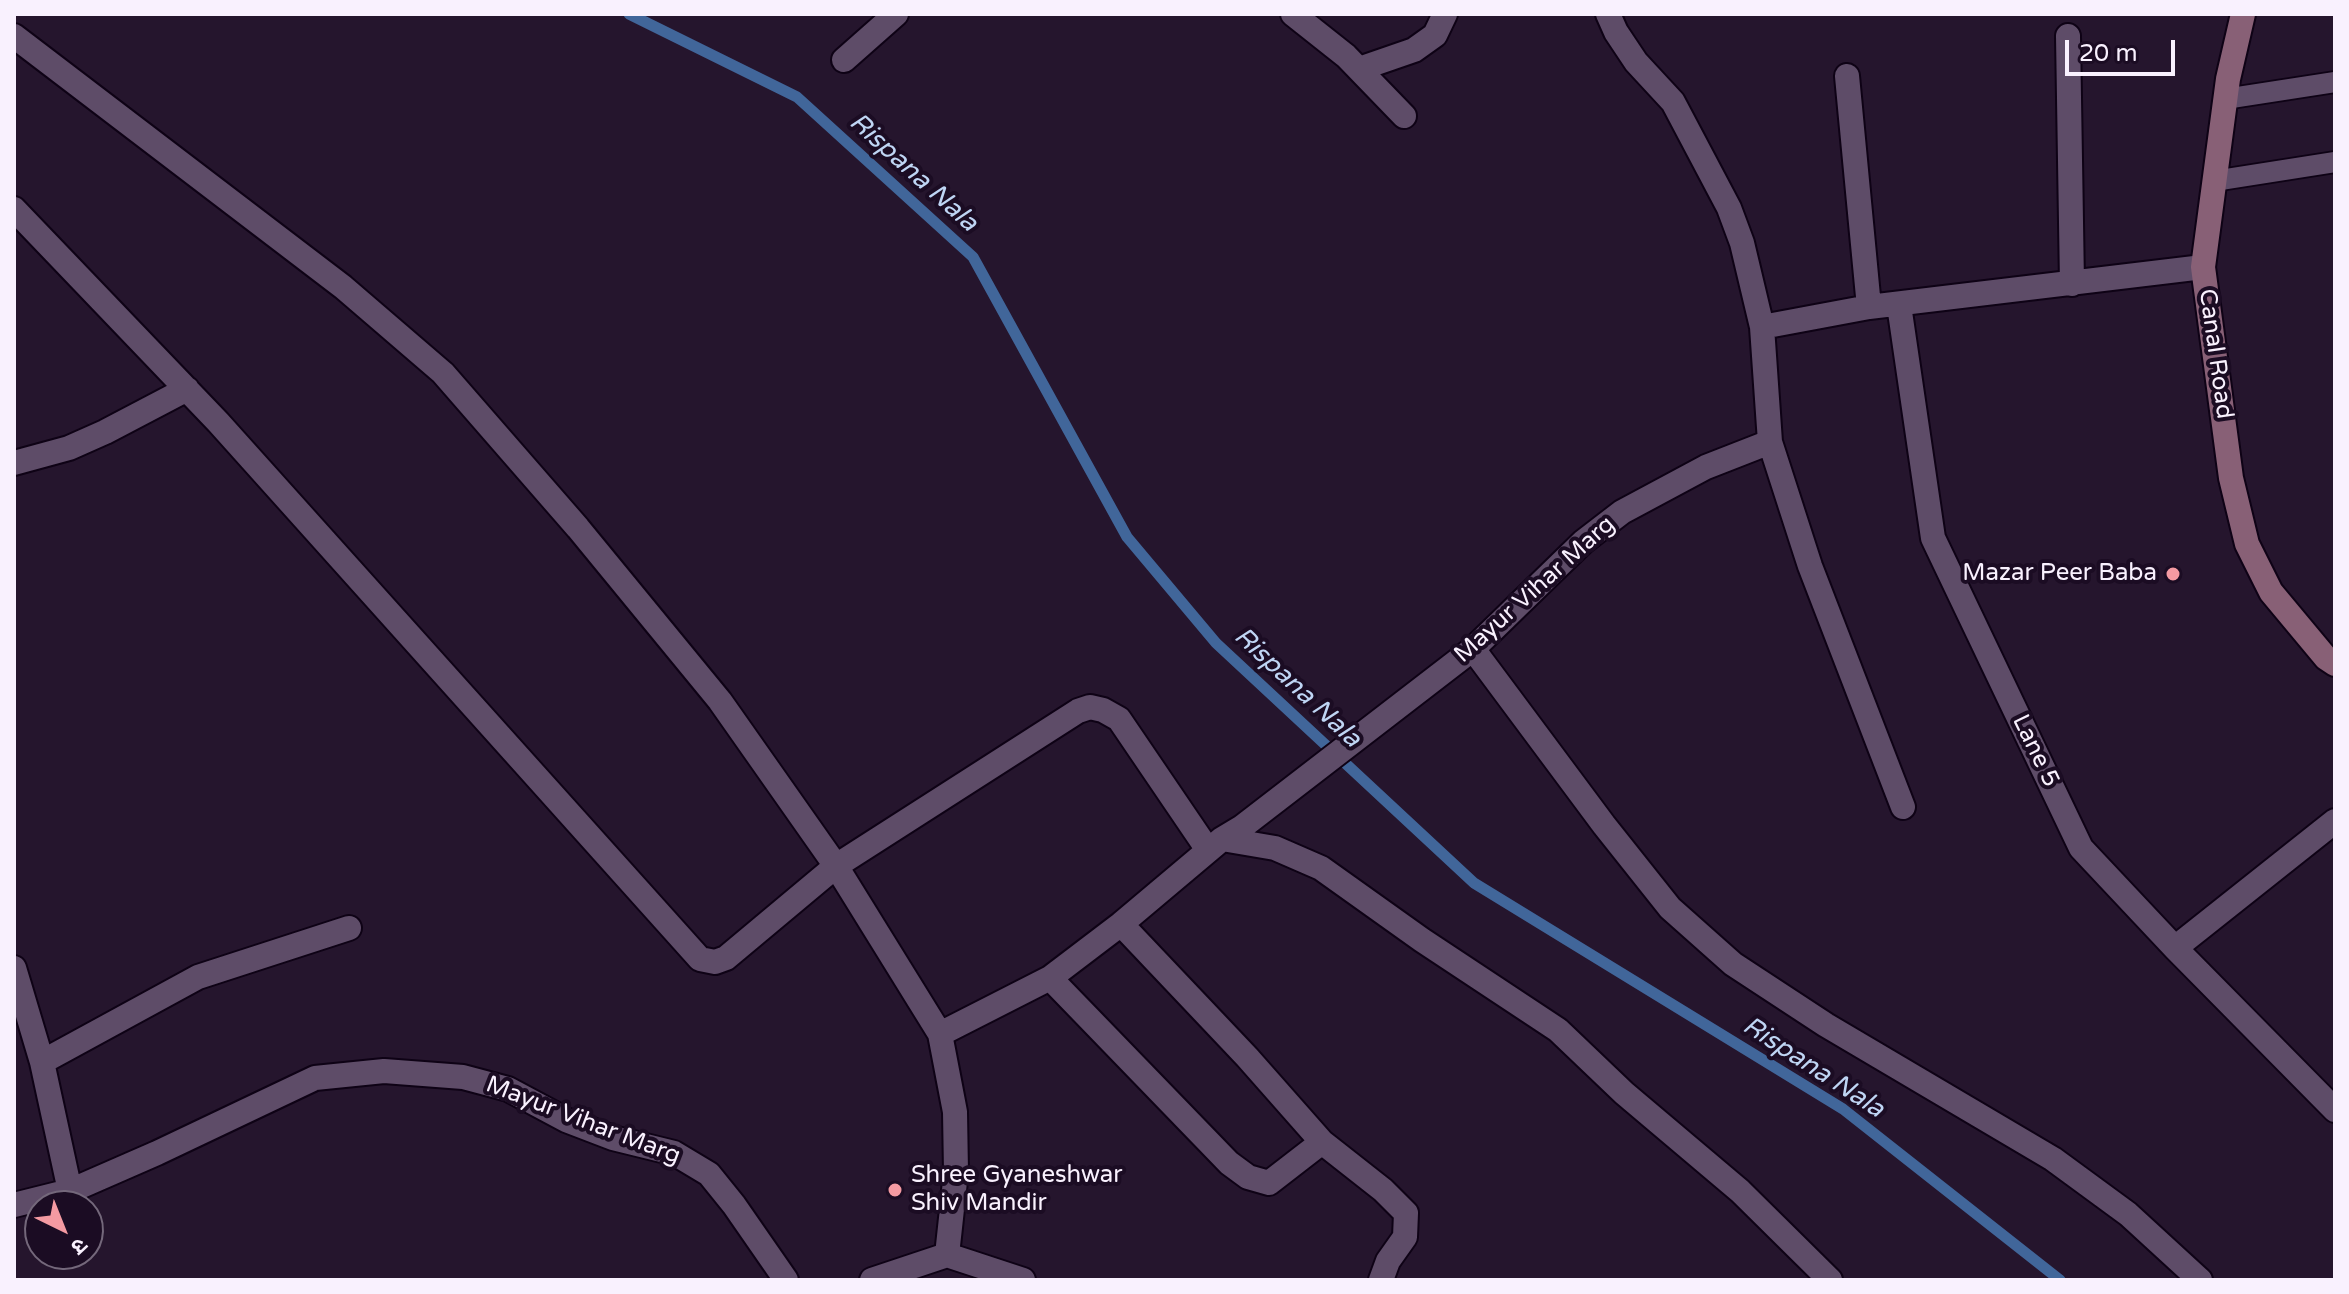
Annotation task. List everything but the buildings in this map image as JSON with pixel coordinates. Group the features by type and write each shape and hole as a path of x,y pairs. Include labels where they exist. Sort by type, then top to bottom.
{"street":[{"path":"844,60 896,14"},
{"path":"1293,14 1346,56 1404,116"},
{"path":"1359,69 1414,50 1435,35 1445,14"},
{"path":"1608,14 1636,62 1673,102 1729,208 1742,243 1762,327 1770,442 1810,566 1903,807"},
{"name":"Canal Road","path":"2243,14 2225,99 2203,267 2231,478 2247,544 2271,592 2326,658 2335,664"},
{"path":"14,36 343,287 443,373 578,528 720,701 836,866 940,1034 955,1112 956,1142 947,1255"},
{"path":"2068,36 2072,284"},
{"path":"1847,76 1869,307"},
{"path":"14,209 187,389 700,959 715,962 726,958 836,866 1078,711 1090,707 1103,710 1119,719 1224,839 1275,848 1321,868 1422,940 1558,1030 1624,1093 1740,1191 1830,1280"},
{"path":"1762,327 1869,307 2203,267"},
{"name":"Lane 5","path":"1899,305 1933,538 2081,848 2335,1110"},
{"path":"14,463 93,438 187,389"},
{"name":"Mayur Vihar Marg","path":"940,1034 1050,978 1121,924 1224,839 1473,649 1583,542 1622,512 1706,467 1770,442"},
{"path":"1473,649 1670,908 1733,964 1826,1025 2053,1159 2128,1214 2200,1280"},
{"path":"2175,948 2335,821"},
{"path":"1121,924 1247,1057 1322,1142 1383,1190 1406,1213 1405,1237 1388,1261 1381,1280"},
{"path":"42,1062 198,977 349,928"},
{"path":"14,968 42,1062 70,1190"},
{"path":"1050,978 1229,1163 1248,1177 1269,1183 1322,1142"},
{"name":"Mayur Vihar Marg","path":"72,1190 315,1078 384,1071 463,1077 508,1089 566,1120 613,1138 674,1153 709,1174 786,1280"},
{"path":"872,1280 947,1255 1023,1280"}],"lane":[{"path":"2225,99 2335,82"},
{"path":"2214,181 2335,162"}],"waterway":[{"name":"Rispana Nala","path":"629,14 797,97 973,257 1127,537 1216,643 1474,883 1843,1109 2060,1280"}],"place":[{"name":"Mazar Peer Baba","path":"2173,574"},
{"name":"Shree Gyaneshwar Shiv Mandir","path":"895,1190"}]}
